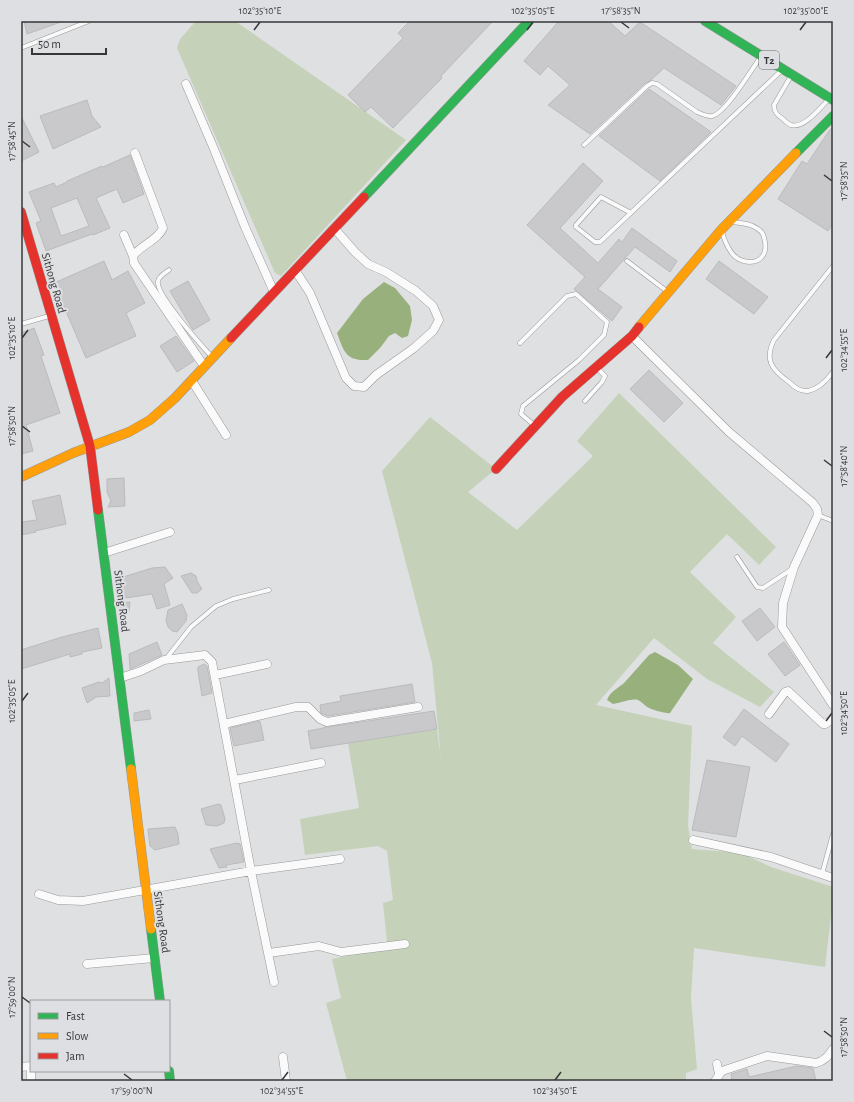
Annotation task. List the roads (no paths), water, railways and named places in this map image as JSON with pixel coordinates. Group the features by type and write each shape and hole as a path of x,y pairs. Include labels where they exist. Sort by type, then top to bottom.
{"street":[{"path":"21,477 90,446 127,433 149,421 167,406 529,21"},
{"name":"T2","path":"705,21 832,99"},
{"path":"186,84 245,227 274,292"},
{"path":"496,469 562,397 632,336 721,230 833,116"},
{"path":"133,256 137,250 159,235 163,228 135,153"},
{"name":"Sithong Road","path":"21,212 90,446 160,1000"},
{"path":"295,270 310,293 346,378 354,386 364,387 376,375 414,348 433,331 439,320 433,306 416,291 386,272 368,264 355,252 334,228"},
{"path":"124,235 133,256 134,263 204,366"},
{"path":"632,336 729,432 818,509 818,515 794,567 783,603 782,627 833,705"},
{"path":"192,381 226,436"},
{"path":"104,553 170,532"},
{"path":"120,678 141,671 164,660 205,655 212,662 251,871 274,982"},
{"path":"215,675 267,664"},
{"path":"769,714 785,692 788,691 823,724 826,724 833,719"},
{"path":"224,724 296,707 308,707 320,720 327,722 418,707"},
{"path":"234,780 320,763"},
{"path":"693,840 771,857 833,878"},
{"path":"39,894 58,900 83,901 251,871 340,859"},
{"path":"269,953 319,946 341,952 405,944"},
{"path":"87,964 154,958"},
{"path":"717,1078 722,1071 767,1056 816,1063 822,1062 833,1049"},
{"path":"283,1057 286,1081"},
{"path":"717,1064 717,1078"}],"lane":[{"path":"21,48 89,21"},
{"path":"584,145 652,83 657,84 704,116 712,116 718,113 727,104 762,56"},
{"path":"631,213 601,197 576,227 595,242 598,242 631,213 783,70"},
{"path":"792,74 774,105 776,115 791,125 806,122 832,99"},
{"path":"721,230 729,249 736,257 744,262 751,263 760,259 764,254 766,246 763,233 751,226 729,222"},
{"path":"627,260 668,292"},
{"path":"833,266 774,340 770,353 770,361 777,374 798,389 806,391 814,389 826,380 833,372"},
{"path":"169,270 161,276 158,281 158,286 183,324 212,358"},
{"path":"520,343 567,296 576,294 607,322 604,335 579,360 523,406 521,414 535,427"},
{"path":"21,324 51,315"},
{"path":"585,401 602,382 605,376 596,368"},
{"path":"818,515 833,521"},
{"path":"737,557 757,587 763,588 794,567"},
{"path":"164,660 191,627 216,606 233,599 268,590"},
{"path":"822,874 833,834"}]}
